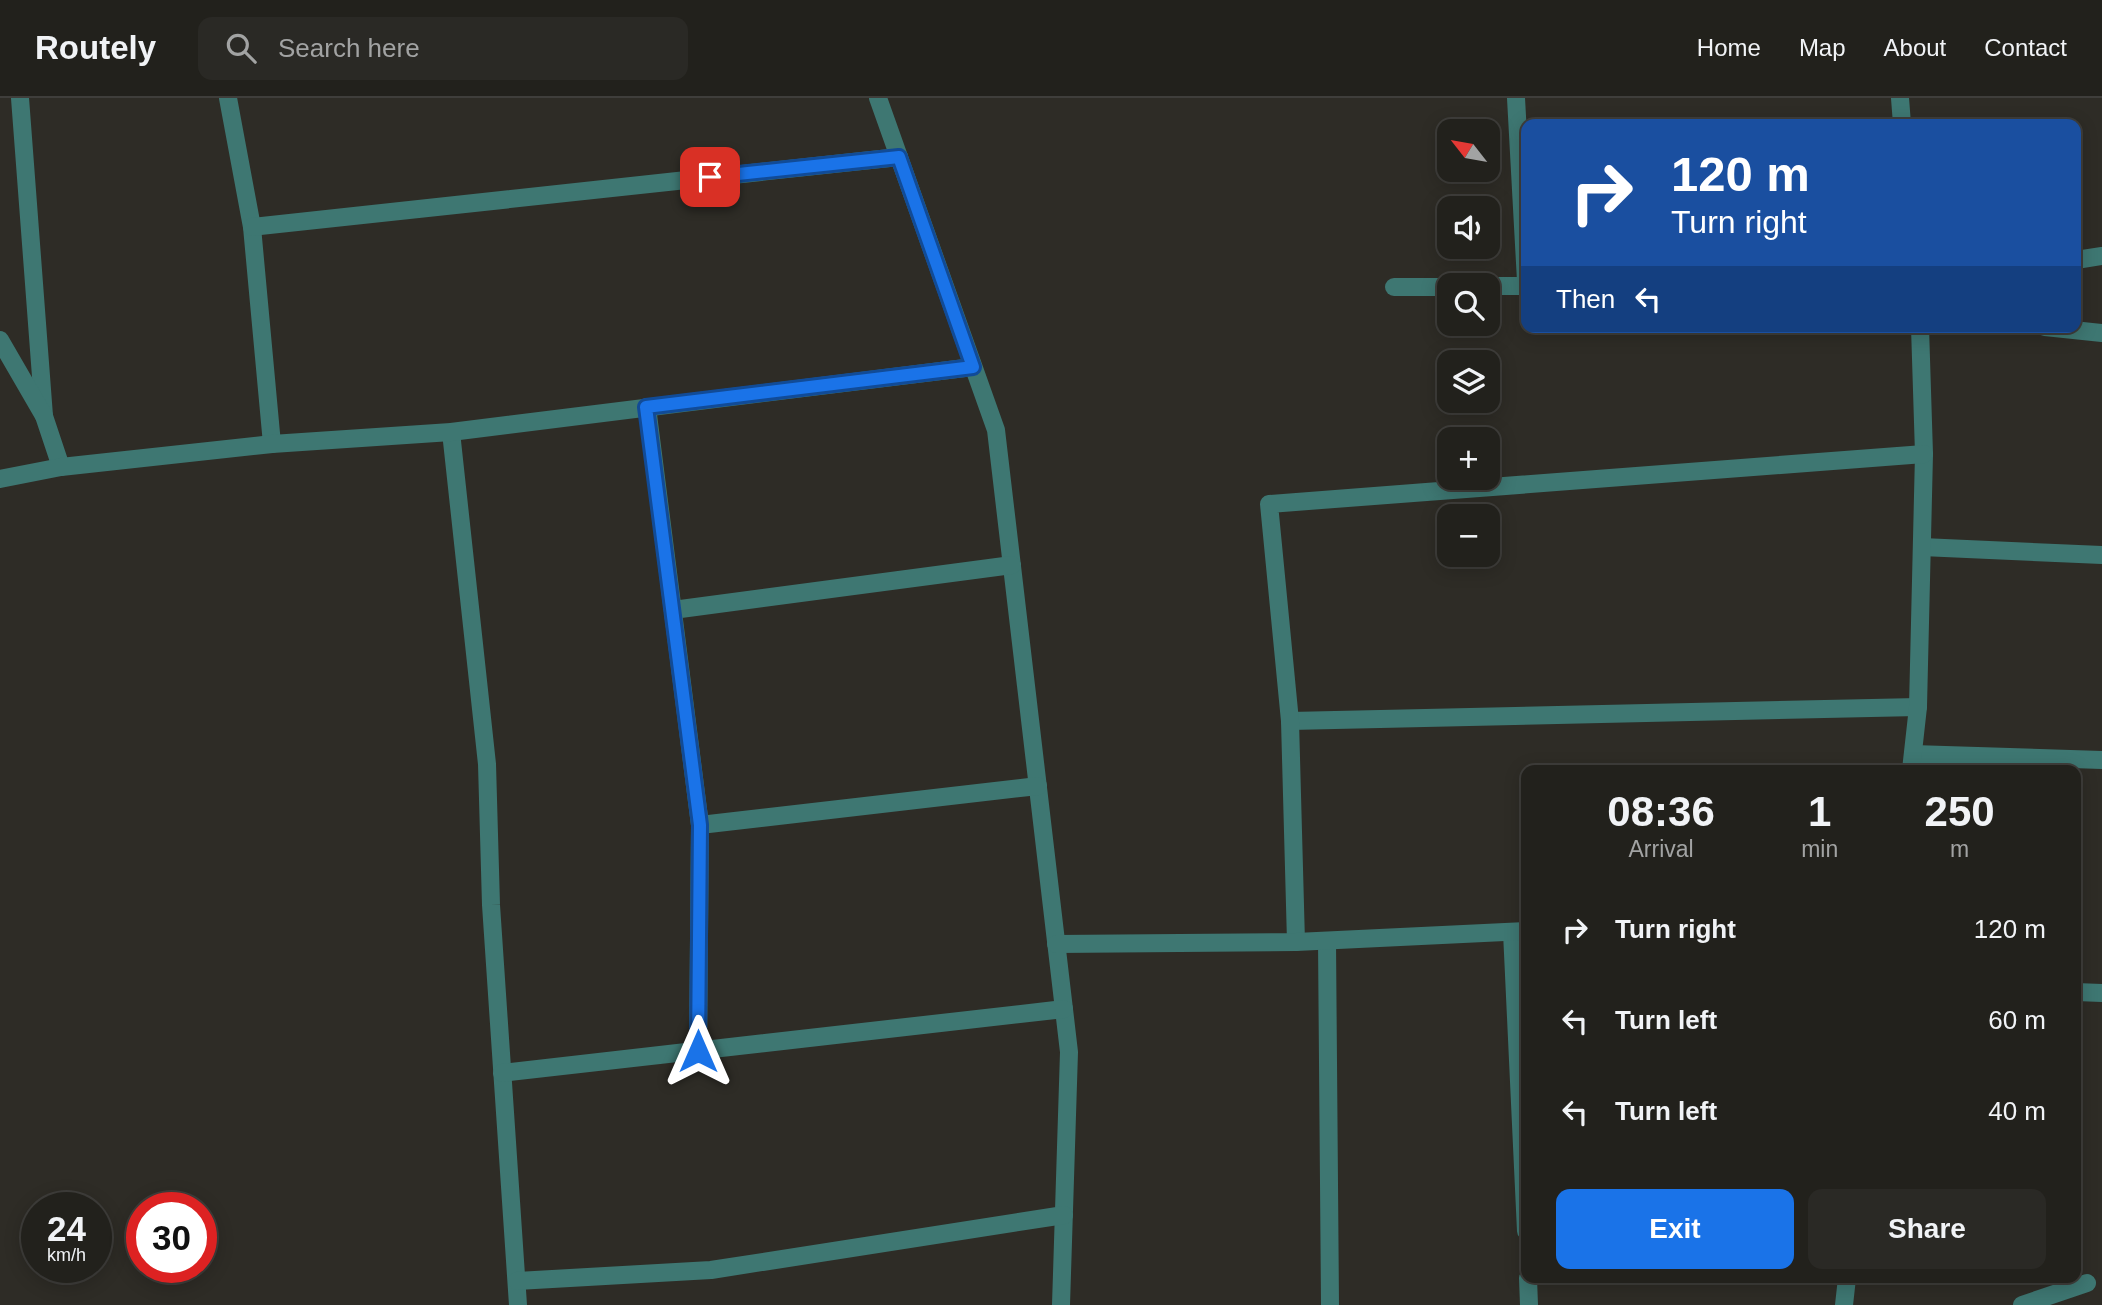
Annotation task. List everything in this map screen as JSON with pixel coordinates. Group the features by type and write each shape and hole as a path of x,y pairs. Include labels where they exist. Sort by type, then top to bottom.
{"street":[{"path":"20,98 44,416"},
{"path":"228,98 252,227 272,444"},
{"path":"878,98 996,430 1069,1052 1061,1305"},
{"path":"1516,98 1521,190"},
{"path":"1900,98 1902,119"},
{"path":"252,227 899,157"},
{"path":"2081,259 2102,256"},
{"path":"1500,285 1521,283"},
{"path":"1394,288 1437,287"},
{"path":"2081,331 2102,333"},
{"path":"1920,333 1924,454 1918,707 1912,762 2102,760"},
{"path":"0,340 44,416 61,467"},
{"path":"0,479 61,467 272,444 451,432 973,367"},
{"path":"646,407 700,825 698,1051"},
{"path":"451,432 486,764 491,905 518,1305"},
{"path":"1296,943 1290,721 1269,504 1924,454"},
{"path":"1922,547 2102,555"},
{"path":"673,610 1012,565"},
{"path":"1290,721 1918,707"},
{"path":"700,825 1038,786"},
{"path":"1056,944 1296,943 1519,932 1521,1022"},
{"path":"1327,941 1330,1305"},
{"path":"2081,992 2102,993"},
{"path":"502,1073 1064,1009"},
{"path":"517,1281 710,1270 1064,1215"},
{"path":"1528,1283 1530,1305"},
{"path":"1844,1305 1846,1283"},
{"path":"2022,1305 2087,1283"}],"route":[{"path":"698,1051 700,825 646,407 973,367 899,157 710,177"}]}
